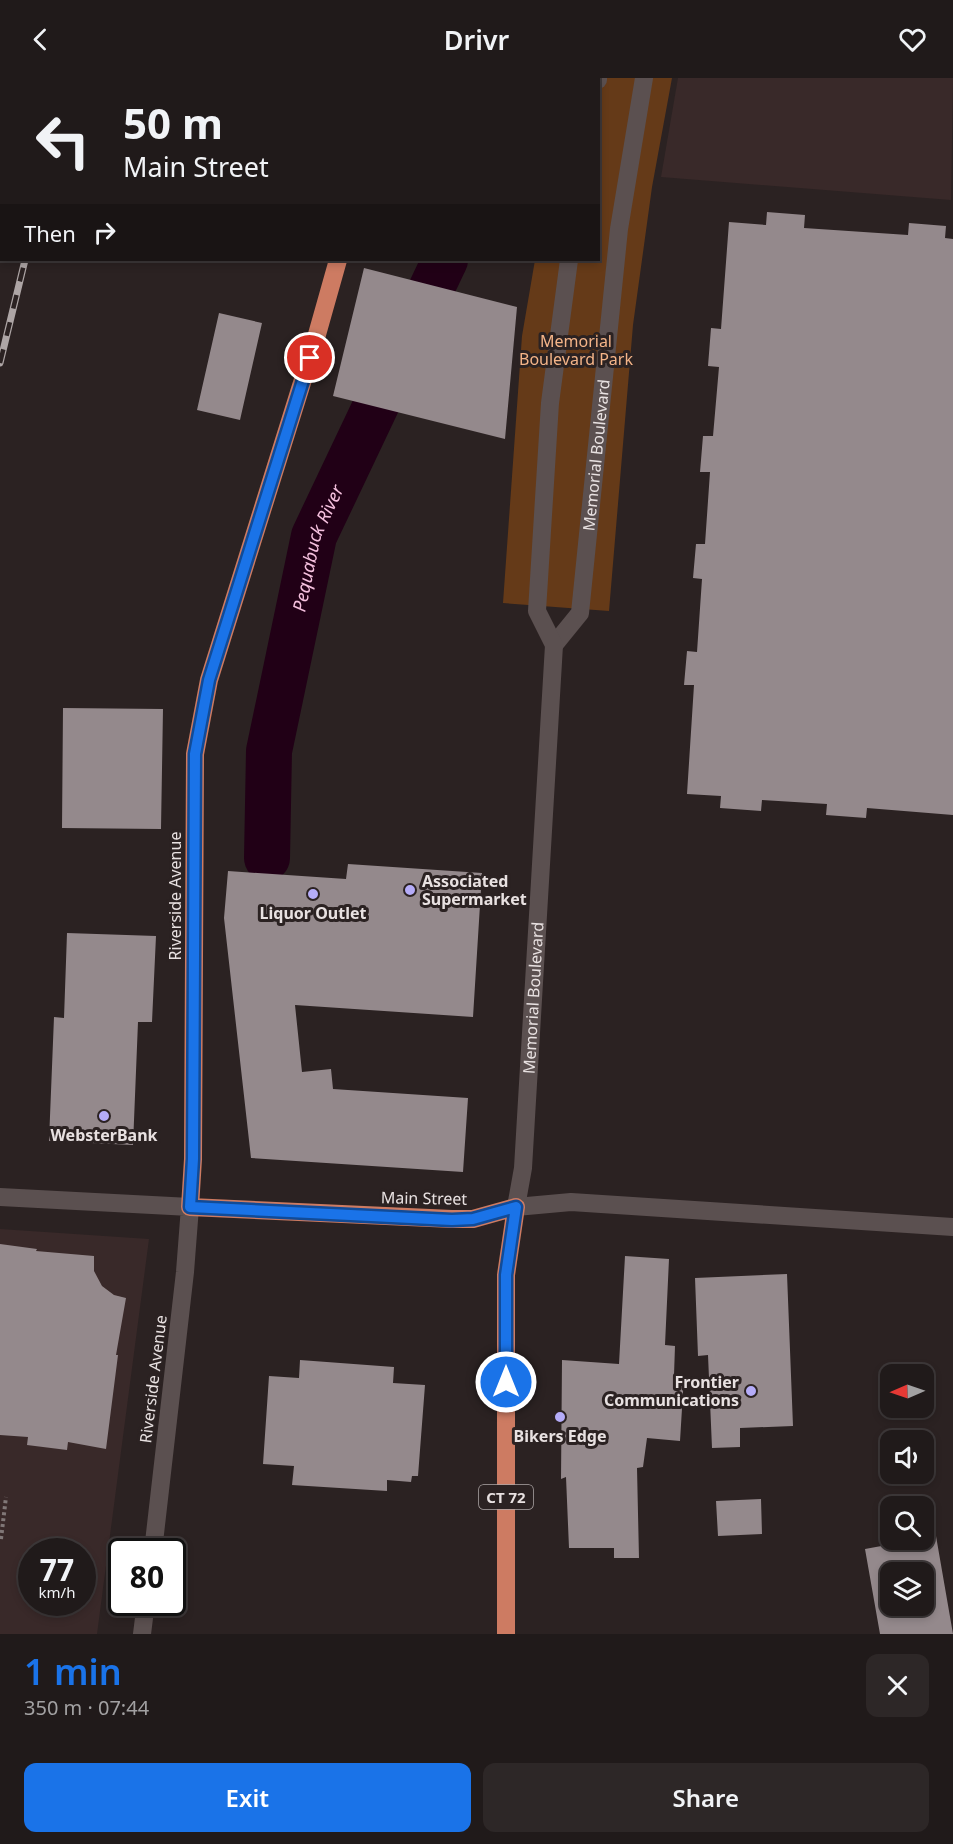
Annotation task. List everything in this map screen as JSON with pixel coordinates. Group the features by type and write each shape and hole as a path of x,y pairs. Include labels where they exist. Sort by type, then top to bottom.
{"highway":[{"name":"Riverside Avenue","path":"190,1207 193,1159 195,754 209,680 316,338 338,261"},
{"name":"Main Street","path":"190,1207 452,1220 473,1219 516,1207"},
{"name":"CT 72","path":"506,1634 506,1275 516,1207"}],"main road":[{"name":"Memorial Boulevard","path":"554,645 580,613 619,229 644,78"},
{"name":"Memorial Boulevard","path":"516,1207 523,1168 554,645 537,611 550,403 569,261"},
{"name":"Main Street","path":"0,1197 190,1207"},
{"name":"Main Street","path":"516,1207 571,1202 953,1227"},
{"name":"Riverside Avenue","path":"154,1538 185,1272 190,1207"},
{"path":"142,1634 144,1616"}],"path":[{"path":"1,1539 6,1497"}],"shaded area":[{"path":"678,78 953,78 951,200 661,177"},
{"path":"0,1229 149,1239 97,1634 0,1634"}],"green space":[{"name":"Memorial Boulevard Park","path":"600,78 672,78 652,187 633,325 609,611 503,603 522,336 535,261 600,261"}],"building":[{"path":"767,212 805,215 804,228 908,235 909,223 946,226 945,238 953,239 953,815 867,808 866,818 826,815 827,804 762,800 761,811 720,808 721,796 687,794 694,685 684,685 687,651 697,652 702,579 693,578 696,544 705,544 710,472 700,472 703,436 713,436 719,367 708,366 711,328 721,329 729,222 766,225"},
{"path":"364,268 517,307 505,439 333,396"},
{"path":"219,313 262,323 240,420 197,410"},
{"path":"63,708 163,709 161,829 62,828"},
{"path":"348,864 482,873 473,1017 295,1005 302,1072 331,1069 333,1089 468,1098 463,1172 251,1158 224,918 228,871 346,879"},
{"path":"67,933 156,936 152,1022 138,1022 133,1145 49,1141 54,1017 64,1018"},
{"path":"0,1244 37,1249 36,1251 94,1256 94,1271 102,1286 114,1295 126,1298 116,1355 118,1355 106,1449 68,1442 67,1450 27,1445 28,1437 0,1435"},
{"path":"625,1256 669,1259 665,1345 675,1346 674,1375 684,1376 680,1441 647,1438 643,1467 637,1468 639,1558 614,1558 614,1548 569,1548 566,1477 561,1479 562,1360 619,1364"},
{"name":"Frontier Communications","path":"787,1274 793,1426 740,1428 740,1447 712,1448 708,1355 698,1356 695,1278"},
{"path":"300,1360 394,1367 393,1383 425,1385 418,1476 412,1476 411,1482 387,1480 387,1491 292,1485 294,1466 263,1464 269,1376 299,1378"},
{"path":"761,1499 762,1534 718,1536 716,1501"},
{"path":"934,1536 936,1536 953,1634 880,1634 865,1549 880,1546 880,1550 934,1550"}],"waterway":[{"name":"Pequabuck River","path":"267,858 269,751 314,536 445,261"}],"railway":[{"path":"0,363 25,261"}],"place":[{"name":"Associated Supermarket","path":"410,890"},
{"name":"Liquor Outlet","path":"313,894"},
{"name":"WebsterBank","path":"104,1116"},
{"name":"Frontier Communications","path":"751,1391"},
{"name":"Bikers Edge","path":"560,1417"}],"route":[{"path":"310,358 209,680 195,754 193,1159 190,1207 452,1220 473,1219 516,1207 506,1275 506,1382"}]}
